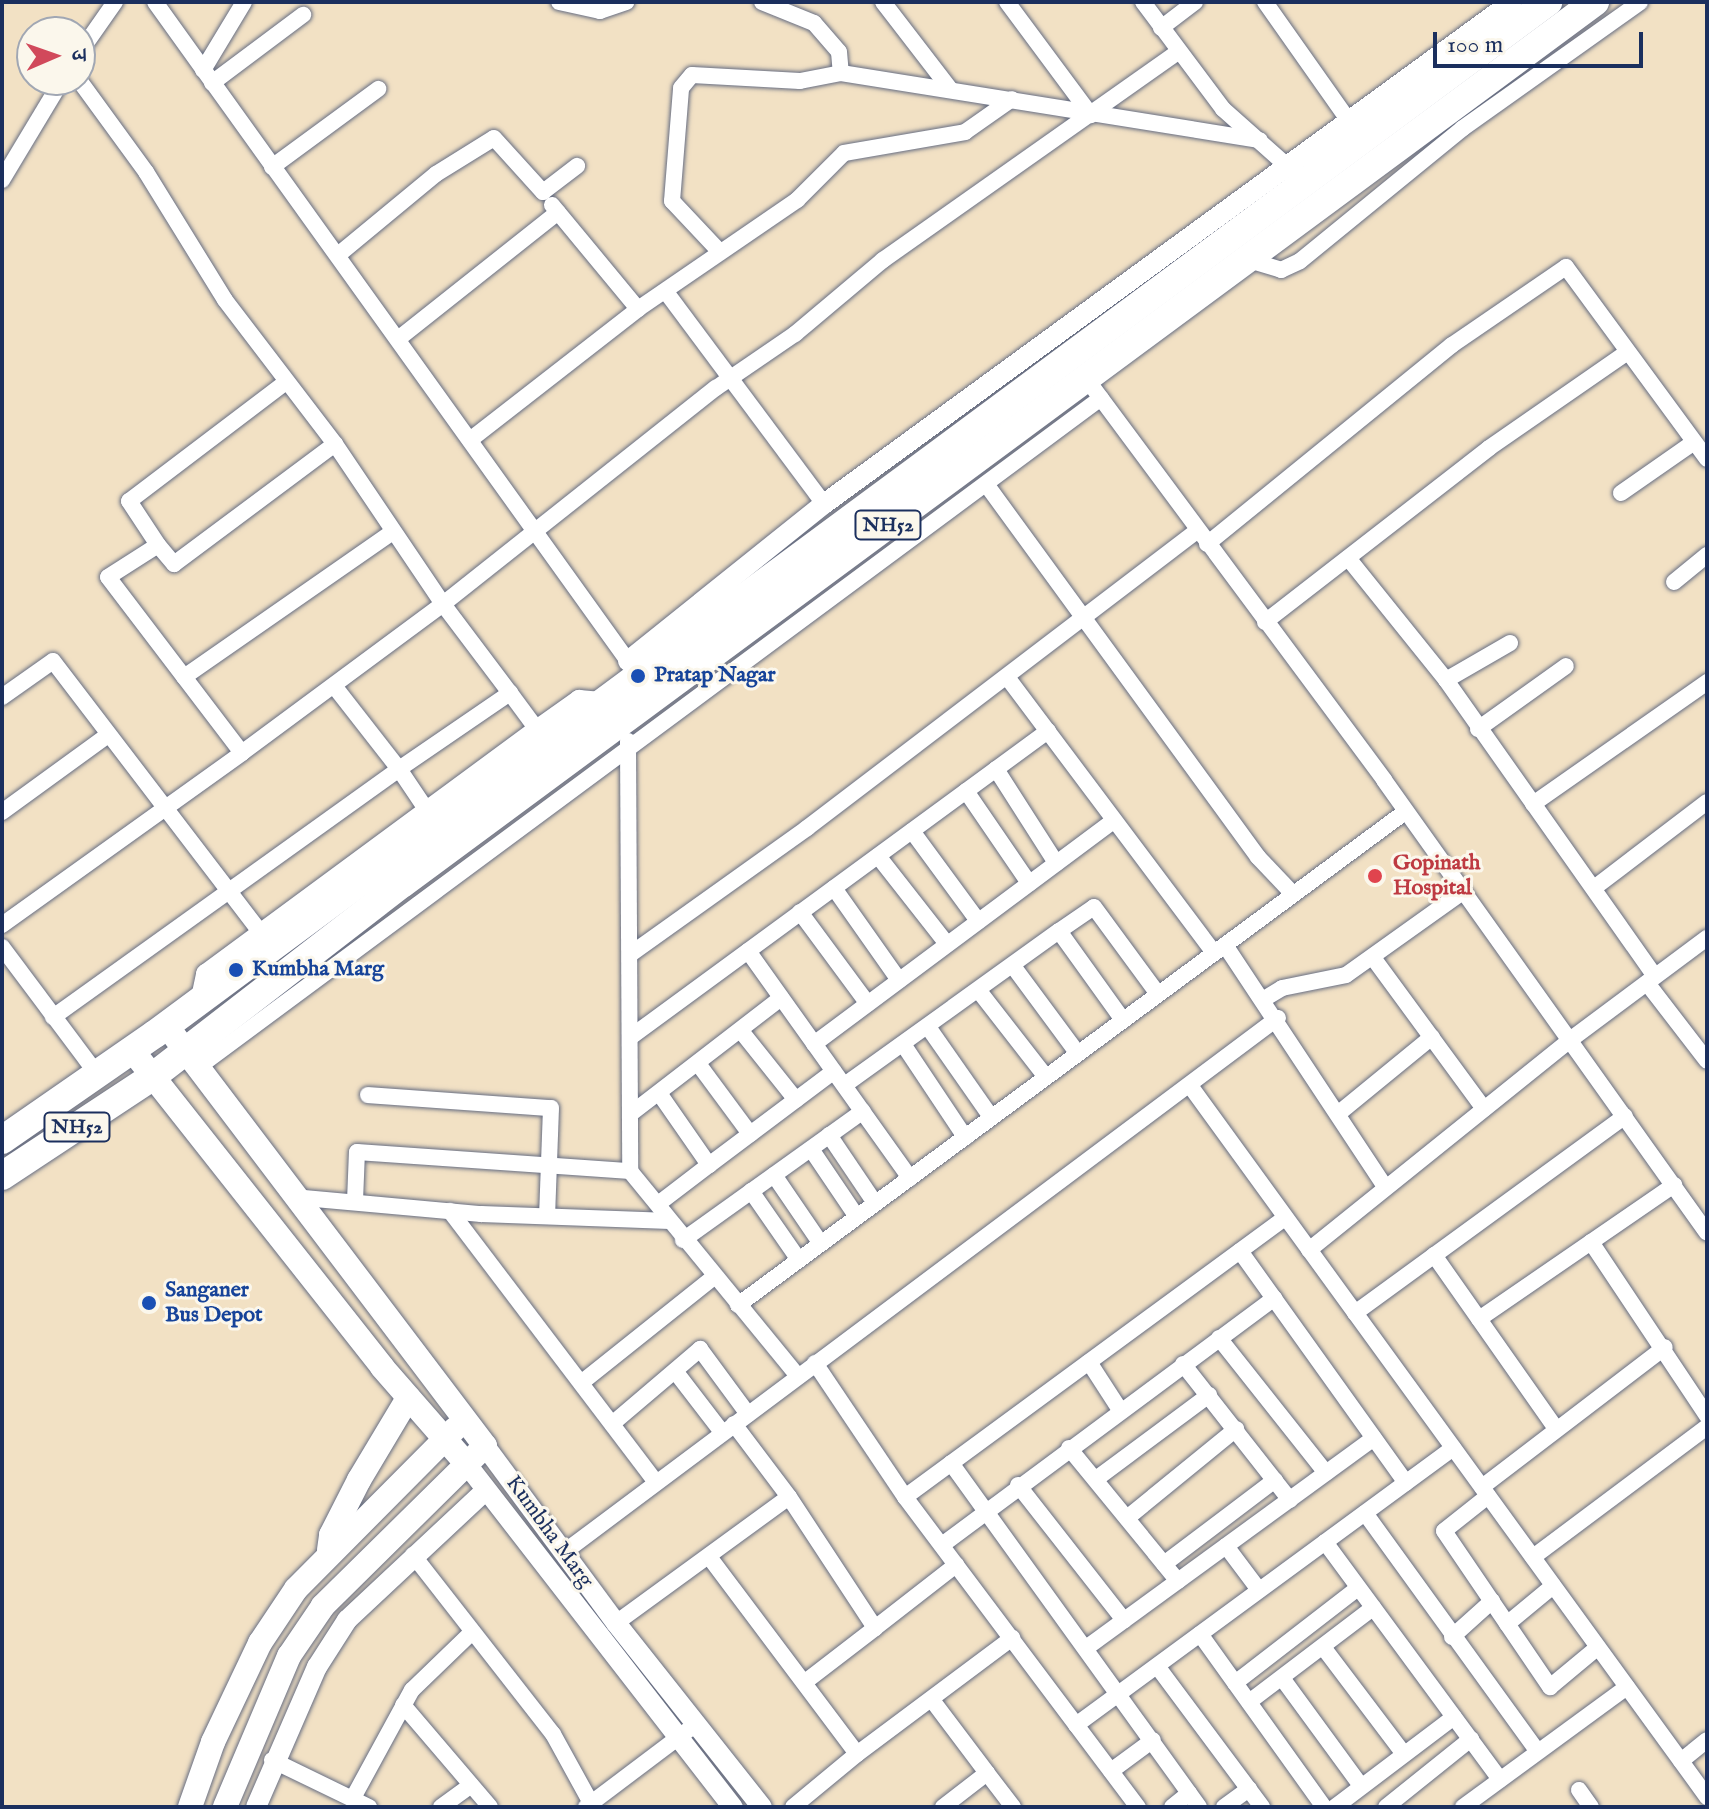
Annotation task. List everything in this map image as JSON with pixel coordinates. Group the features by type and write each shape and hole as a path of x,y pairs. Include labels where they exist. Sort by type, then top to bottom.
{"highway":[{"name":"NH52","path":"2,1140 166,1025 201,998 265,939 542,737 604,702 633,668 1355,129 1548,2"},
{"name":"NH52","path":"2,1176 152,1077 191,1060 402,884 625,737 1094,388 1249,260 1595,2"}],"main road":[{"name":"Kumbha Marg","path":"166,1025 293,1197 485,1446"},
{"name":"Kumbha Marg","path":"132,1050 408,1398 465,1462"},
{"path":"329,1553 331,1535 408,1398"},
{"path":"190,1807 213,1742 260,1643 296,1589 464,1421"},
{"path":"225,1807 289,1656 323,1606 465,1462 485,1446"}],"street":[{"path":"96,29 115,2"},
{"path":"155,2 633,668 824,504 1296,174 1223,109 1143,2"},
{"path":"208,77 244,2"},
{"path":"559,2 600,11 626,2"},
{"path":"762,2 814,23 839,52 841,73"},
{"path":"883,2 950,89"},
{"path":"1007,2 1069,92 1091,115"},
{"path":"1161,28 1195,2"},
{"path":"1265,2 1355,129 1512,2"},
{"path":"1249,260 1281,270 1300,261 1463,128 1640,2"},
{"path":"208,77 303,15"},
{"path":"2,925 335,687 730,378 795,334 883,260 1179,51"},
{"path":"720,252 672,201 681,88 692,75 800,81 841,73 1260,140"},
{"path":"272,167 378,89"},
{"path":"2,180 52,96"},
{"path":"90,96 286,382 335,444 391,533 542,737"},
{"path":"470,440 638,309 797,200 844,153 965,132 1012,99"},
{"path":"338,255 436,174 494,138 543,192 638,309"},
{"path":"543,192 577,166"},
{"path":"398,339 558,212"},
{"path":"632,953 1082,620 1202,537 1452,345 1566,267 1626,353 1707,459"},
{"path":"666,292 824,504"},
{"path":"1265,622 1489,448 1626,353"},
{"path":"286,382 129,501 158,545 174,564 335,444"},
{"path":"797,1375 683,1240 630,1171 633,1112 632,953 625,737 986,484 1094,388 1405,812 1707,1233"},
{"path":"1621,493 1694,442"},
{"path":"986,484 1082,620 1258,857 1293,894"},
{"path":"184,677 391,533"},
{"path":"158,545 108,577 242,753"},
{"path":"1674,582 1707,555"},
{"path":"1348,558 1446,680 1594,888 1651,980 1707,1061"},
{"path":"1446,680 1510,643"},
{"path":"2,697 53,661 265,939"},
{"path":"1478,729 1566,666"},
{"path":"1007,677 1114,820 1264,999 1386,1188"},
{"path":"1533,804 1707,682"},
{"path":"335,687 399,769 431,818"},
{"path":"53,1017 510,693"},
{"path":"632,1036 1048,731"},
{"path":"2,812 108,735"},
{"path":"996,769 1056,863"},
{"path":"966,791 1029,883"},
{"path":"1594,888 1707,802"},
{"path":"738,1305 1405,812"},
{"path":"814,1044 1114,820"},
{"path":"912,831 978,921"},
{"path":"878,856 947,944"},
{"path":"834,888 899,980"},
{"path":"1264,999 1282,988 1336,979 1374,959 1461,893"},
{"path":"658,1204 796,1100 903,1044 1094,907 1158,994"},
{"path":"800,912 868,1004"},
{"path":"1059,931 1123,1020"},
{"path":"1309,1250 1570,1040 1707,938"},
{"path":"2,947 97,1074"},
{"path":"748,951 910,1178"},
{"path":"1374,959 1484,1109"},
{"path":"1013,966 1078,1054"},
{"path":"979,991 1046,1077"},
{"path":"633,1112 699,1065 781,998"},
{"path":"563,1553 797,1375 1191,1087 1278,1018"},
{"path":"928,1027 991,1117"},
{"path":"741,1031 796,1100"},
{"path":"1339,1113 1432,1037"},
{"path":"903,1044 965,1137"},
{"path":"699,1065 750,1134"},
{"path":"1191,1087 1707,1797"},
{"path":"659,1093 709,1165"},
{"path":"368,1095 551,1108 547,1216"},
{"path":"683,1240 863,1111"},
{"path":"1355,1313 1625,1116"},
{"path":"829,1135 875,1203"},
{"path":"811,1149 857,1217"},
{"path":"355,1201 357,1152 630,1171"},
{"path":"774,1175 821,1244"},
{"path":"1479,1319 1674,1185"},
{"path":"751,1191 799,1260"},
{"path":"293,1197 450,1211 670,1221"},
{"path":"450,1211 656,1482"},
{"path":"905,1497 1285,1218"},
{"path":"1591,1242 1665,1347 1707,1416"},
{"path":"1240,1251 1406,1483"},
{"path":"1434,1255 1555,1427"},
{"path":"581,1383 714,1277"},
{"path":"942,1545 1018,1485 1274,1298"},
{"path":"1219,1338 1326,1473"},
{"path":"1598,1647 1550,1687 1444,1531 1555,1427 1665,1347"},
{"path":"612,1424 700,1349 735,1423 789,1497 875,1628"},
{"path":"1089,1362 1120,1410"},
{"path":"815,1363 905,1497 1138,1807"},
{"path":"1183,1364 1290,1500"},
{"path":"675,1371 735,1423"},
{"path":"1096,1479 1209,1395"},
{"path":"1533,1557 1707,1427"},
{"path":"1127,1518 1236,1429"},
{"path":"1086,1648 1374,1438"},
{"name":"Kumbha Marg","path":"485,1446 616,1623 762,1807"},
{"path":"1069,1448 1178,1581"},
{"path":"1076,1725 1453,1448"},
{"name":"Kumbha Marg","path":"465,1462 733,1807"},
{"path":"951,1463 1199,1807"},
{"path":"1164,1564 1275,1480"},
{"path":"1018,1485 1124,1620"},
{"path":"256,1807 272,1760 317,1667 347,1620 486,1490"},
{"path":"616,1623 710,1558 789,1497"},
{"path":"1365,1513 1537,1751"},
{"path":"1325,1542 1500,1779"},
{"path":"1226,1546 1259,1590"},
{"path":"413,1555 470,1634 553,1734 588,1805 695,1723"},
{"path":"710,1558 857,1754"},
{"path":"805,1682 956,1565"},
{"path":"1507,1624 1553,1586"},
{"path":"1235,1683 1358,1588"},
{"path":"1452,1637 1492,1601"},
{"path":"1249,1702 1373,1608"},
{"path":"353,1798 403,1705 470,1634"},
{"path":"1200,1634 1324,1807"},
{"path":"793,1807 857,1754 1012,1638"},
{"path":"1323,1647 1404,1754"},
{"path":"1157,1666 1262,1807"},
{"path":"1282,1678 1361,1786"},
{"path":"1463,1807 1627,1687"},
{"path":"932,1700 1013,1807"},
{"path":"403,1705 490,1807"},
{"path":"1335,1807 1454,1717"},
{"path":"1386,1807 1471,1739"},
{"path":"1111,1771 1153,1740"},
{"path":"1681,1761 1707,1740"},
{"path":"272,1760 369,1807"},
{"path":"943,1807 987,1773"},
{"path":"441,1807 471,1785"},
{"path":"1224,1807 1249,1789"},
{"path":"1579,1790 1591,1807"},
{"path":"1172,1807 1189,1793"}],"place":[{"name":"Pratap Nagar","path":"638,676"},
{"name":"Gopinath Hospital","path":"1375,876"},
{"name":"Kumbha Marg","path":"236,970"},
{"name":"Sanganer Bus Depot","path":"149,1303"}]}
